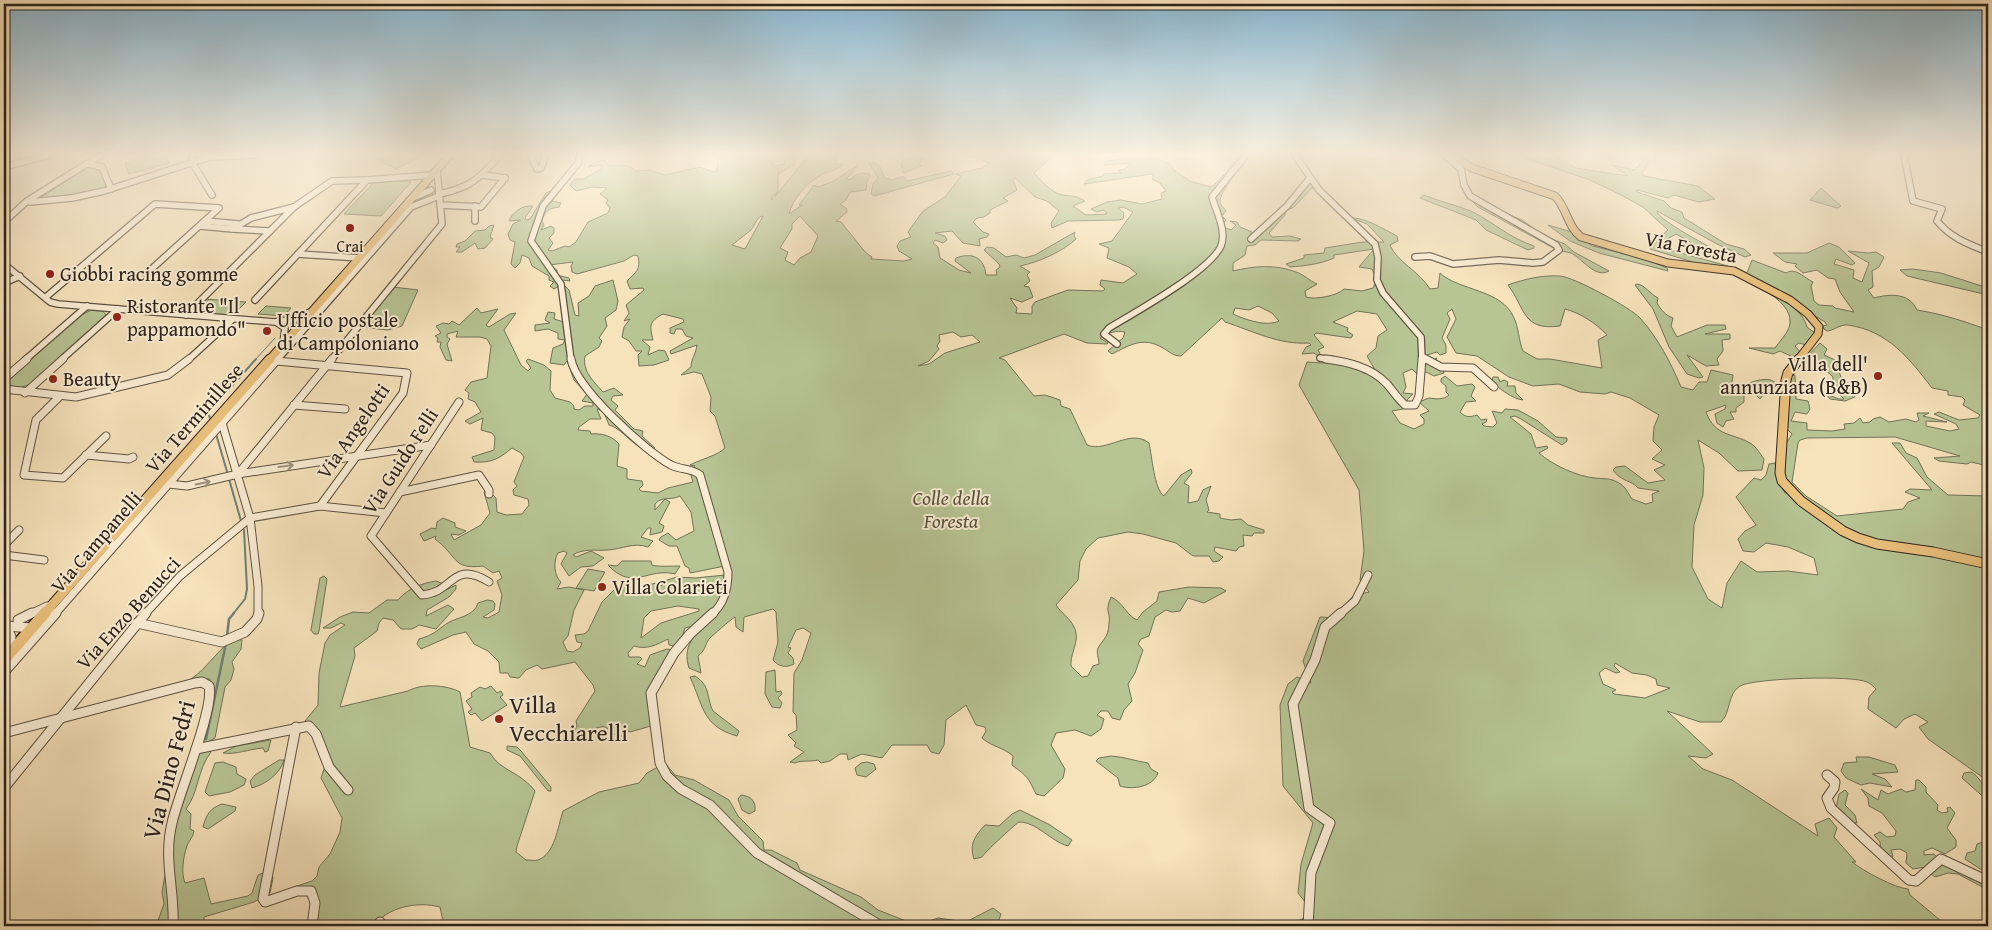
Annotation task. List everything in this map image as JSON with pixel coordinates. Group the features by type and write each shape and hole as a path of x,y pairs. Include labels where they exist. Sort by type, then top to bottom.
{"main road":[{"name":"Via Terminillese","path":"4,660 413,198"},
{"name":"Via Foresta","path":"1557,198 1562,204 1571,229 1586,240 1668,263 1734,271 1796,305 1815,321 1819,328 1818,334 1788,373 1786,380 1780,473 1782,481 1789,490 1816,513 1843,531 1866,541 1988,564"}],"street":[{"path":"4,222 32,198"},
{"path":"4,227 35,198"},
{"path":"30,202 68,198"},
{"path":"186,315 294,207 307,198"},
{"path":"255,300 350,198"},
{"name":"Via Campanelli","path":"4,672 411,207 431,198"},
{"path":"238,474 442,224 439,198"},
{"path":"440,205 481,206 488,198"},
{"path":"546,198 534,225 531,242 540,258 557,273 561,284 572,366 579,379 632,436 671,465 695,471 700,475 728,572 728,585 719,608 690,634 674,653 651,693 660,763 668,776 682,789 710,804 757,854 881,926"},
{"path":"1117,344 1104,334 1108,328 1200,268 1220,248 1223,236 1212,198"},
{"path":"1251,239 1293,198"},
{"path":"1320,358 1356,363 1367,368 1381,378 1404,405 1413,406 1418,400 1422,356 1421,337 1383,293 1377,280 1378,257 1375,244 1361,231 1358,225 1346,219 1327,198"},
{"path":"1415,257 1430,256 1453,264 1499,260 1538,263 1559,250 1556,245 1474,198"},
{"path":"1912,198 1913,201 1940,207 1943,211 1937,221 1944,231 1959,241 1988,252"},
{"path":"46,297 155,204 219,208 146,274"},
{"path":"475,206 475,221"},
{"path":"233,229 238,224 251,218 294,207"},
{"path":"205,221 238,224"},
{"path":"200,226 270,231"},
{"path":"298,254 360,258"},
{"path":"4,264 54,303 301,324"},
{"path":"4,283 20,276"},
{"path":"5,380 86,306"},
{"path":"25,393 118,309"},
{"path":"286,323 314,310"},
{"path":"4,391 83,397 168,375 178,370 234,319"},
{"path":"283,343 286,323"},
{"path":"1422,356 1433,366 1442,368 1473,368 1480,373 1483,380 1494,387"},
{"path":"276,361 328,364"},
{"name":"Via Angelotti","path":"320,506 403,393 406,373 328,364"},
{"path":"60,396 36,420 24,475 63,478 106,436"},
{"name":"Via Guido Felli","path":"459,402 371,536 422,595 433,593 464,574 472,573 489,582"},
{"path":"294,405 345,409"},
{"path":"137,624 215,642 236,637 255,623 260,609 250,518 222,423"},
{"path":"168,484 187,486 238,474 431,445"},
{"path":"86,456 129,459 133,457"},
{"path":"400,492 479,475 489,490 489,494"},
{"path":"250,518 320,506 386,513"},
{"name":"Via Enzo Benucci","path":"4,788 137,624 180,576 250,518"},
{"path":"4,545 19,530"},
{"path":"4,555 44,560"},
{"path":"1308,926 1310,872 1330,823 1310,808 1293,704 1315,660 1325,627 1356,601 1368,575"},
{"path":"5,623 18,620 36,612 60,597"},
{"path":"18,620 33,626"},
{"path":"5,623 20,629 33,626"},
{"path":"4,660 11,643 5,623"},
{"name":"Via Dino Fedri","path":"4,733 202,682 209,686 210,690 196,749 174,815 167,847 168,879 174,917 173,926"},
{"path":"196,749 296,727 312,728 329,767 340,784 348,790"},
{"path":"296,727 263,899 265,902 296,891 311,892 314,902 312,926"},
{"path":"1827,775 1835,782 1834,788 1827,798 1831,808 1909,880 1916,881 1941,859 1988,881"}],"green space":[{"path":"359,198 397,198 381,216 344,214"},
{"name":"Colle della Foresta","path":"543,198 554,198 552,201 561,203 559,207 547,211 542,221 544,225 541,230 551,226 554,228 554,233 549,238 553,243 548,250 552,251 565,246 569,247 576,242 588,222 608,213 610,208 606,203 608,200 606,198 771,198 772,200 773,198 796,198 789,214 802,205 799,205 804,198 847,198 840,204 847,209 847,212 836,221 841,222 866,253 872,257 871,259 904,261 912,259 899,251 897,246 900,241 911,237 908,232 923,211 943,198 1004,198 1008,201 990,210 990,213 984,217 977,218 973,222 983,232 989,234 987,237 979,239 980,246 963,243 952,231 935,233 945,236 947,240 943,243 935,240 933,243 938,247 940,258 959,270 971,273 955,261 956,258 962,256 972,256 983,264 986,275 997,275 996,270 1000,267 999,264 984,250 987,247 994,248 1006,257 1016,255 1024,258 1035,255 1075,232 1074,236 1076,239 1064,248 1035,262 1020,266 1030,272 1027,275 1030,281 1024,286 1029,287 1033,297 1022,302 1010,298 1017,308 1016,313 1032,314 1032,306 1035,302 1068,290 1103,291 1105,289 1100,285 1101,280 1123,283 1137,274 1129,267 1107,258 1109,248 1099,244 1112,241 1133,212 1123,207 1118,208 1124,213 1123,219 1068,221 1052,228 1051,223 1059,211 1047,201 1039,198 1078,198 1085,201 1073,206 1086,215 1107,214 1104,210 1097,212 1091,209 1107,202 1121,200 1142,204 1162,198 1221,198 1221,205 1226,211 1222,216 1226,220 1221,226 1231,230 1236,225 1230,221 1237,222 1240,227 1252,232 1249,238 1273,223 1274,217 1291,198 1302,198 1294,207 1285,211 1285,215 1269,233 1272,237 1290,236 1301,239 1298,241 1261,240 1255,245 1247,246 1245,255 1233,263 1233,271 1264,267 1288,269 1301,274 1317,284 1305,291 1306,297 1310,298 1320,298 1344,289 1362,291 1373,288 1377,280 1372,269 1359,267 1374,249 1334,255 1334,258 1324,262 1290,267 1286,264 1304,258 1304,255 1324,253 1325,248 1363,242 1384,242 1367,224 1351,218 1357,218 1375,224 1397,236 1398,241 1390,245 1393,251 1430,289 1438,288 1440,273 1458,284 1500,301 1508,308 1514,318 1523,351 1537,359 1550,359 1602,368 1598,340 1607,335 1603,331 1582,316 1565,309 1560,326 1548,327 1538,325 1526,316 1508,285 1546,276 1567,278 1589,287 1635,313 1653,334 1664,351 1681,387 1693,390 1699,382 1707,382 1711,370 1733,375 1731,388 1766,379 1776,383 1762,387 1764,394 1760,399 1754,393 1744,393 1744,402 1736,408 1736,412 1730,412 1734,419 1726,421 1723,427 1717,423 1715,414 1725,409 1726,405 1706,412 1714,426 1719,430 1754,446 1764,459 1762,470 1738,471 1719,453 1698,440 1704,468 1703,495 1694,525 1692,567 1708,599 1722,608 1727,583 1741,561 1757,572 1788,571 1818,575 1814,558 1788,547 1766,543 1754,552 1743,551 1738,539 1745,531 1756,525 1736,497 1754,478 1761,480 1766,475 1769,464 1775,463 1779,483 1785,493 1793,492 1784,477 1786,444 1792,434 1787,429 1788,395 1791,375 1795,375 1796,399 1808,401 1810,409 1807,414 1795,412 1791,421 1807,423 1807,430 1832,431 1845,429 1844,424 1854,423 1860,418 1863,423 1880,417 1889,422 1906,419 1916,422 1919,420 1917,413 1929,413 1923,416 1947,422 1926,421 1926,426 1950,431 1959,429 1956,424 1934,414 1939,412 1959,420 1978,418 1980,415 1963,405 1965,400 1962,397 1948,395 1948,391 1932,388 1906,356 1875,333 1848,325 1827,331 1823,326 1827,325 1825,322 1735,267 1747,273 1752,260 1786,273 1797,272 1813,282 1811,286 1814,301 1819,305 1833,306 1854,312 1840,292 1835,279 1828,278 1817,270 1803,273 1795,266 1797,264 1785,262 1773,253 1807,253 1829,243 1839,247 1855,263 1852,265 1836,259 1834,264 1854,270 1853,278 1862,282 1869,263 1848,251 1876,252 1884,257 1879,267 1872,271 1873,287 1868,290 1874,298 1892,295 1904,297 1917,310 1953,318 1988,330 1988,466 1971,462 1967,464 1939,461 1934,458 1960,456 1895,437 1807,438 1800,440 1798,443 1792,482 1806,496 1837,516 1903,509 1908,502 1920,498 1905,492 1910,489 1932,490 1892,443 1900,443 1906,453 1917,458 1927,477 1948,495 1988,496 1988,781 1928,739 1919,727 1928,722 1915,714 1904,719 1896,728 1868,709 1869,697 1876,689 1868,683 1858,680 1804,678 1749,683 1736,689 1721,722 1700,722 1667,711 1713,754 1706,758 1688,756 1703,769 1732,780 1818,836 1815,824 1829,818 1837,828 1834,837 1856,862 1852,862 1895,886 1908,889 1910,895 1947,926 1299,926 1300,920 1314,913 1298,893 1301,864 1313,823 1283,786 1280,705 1288,684 1297,677 1311,683 1303,661 1320,617 1334,618 1353,596 1369,592 1360,580 1364,551 1359,490 1299,385 1307,362 1357,365 1363,373 1372,374 1375,370 1367,356 1376,348 1378,336 1387,330 1377,314 1357,311 1333,322 1348,328 1347,331 1353,335 1351,338 1316,333 1314,335 1324,347 1318,350 1320,353 1318,356 1314,353 1302,354 1306,347 1311,345 1309,343 1277,340 1225,322 1222,318 1181,356 1174,355 1156,344 1143,342 1131,345 1112,354 1108,351 1123,338 1125,332 1118,331 1100,338 1107,344 1087,343 1064,334 999,358 1005,360 1034,396 1045,395 1060,400 1061,406 1070,409 1087,445 1102,446 1134,438 1142,439 1149,443 1156,480 1164,496 1181,475 1191,469 1192,473 1184,483 1189,486 1188,503 1198,501 1203,490 1211,486 1206,500 1209,510 1207,512 1220,514 1220,518 1241,519 1248,525 1264,530 1264,533 1254,533 1252,536 1243,535 1244,546 1239,547 1236,551 1215,547 1214,551 1223,557 1219,561 1213,562 1209,556 1193,556 1176,543 1128,532 1098,538 1086,549 1080,561 1078,580 1056,605 1070,621 1076,632 1071,666 1082,677 1088,676 1093,666 1099,664 1097,650 1108,632 1108,606 1111,597 1119,602 1137,620 1143,612 1157,601 1159,592 1189,587 1221,588 1226,591 1204,603 1188,598 1180,611 1172,612 1166,610 1155,617 1149,636 1141,639 1138,644 1143,650 1135,673 1128,684 1132,701 1124,710 1120,720 1112,718 1108,711 1101,711 1097,715 1104,719 1101,729 1091,736 1075,730 1056,733 1051,745 1065,769 1063,778 1044,796 1036,794 1027,778 1012,765 1013,756 982,738 986,731 985,727 976,725 966,705 946,720 944,745 939,754 931,752 927,745 892,745 882,758 862,754 848,760 847,754 840,754 830,761 821,763 818,760 790,762 804,752 794,746 796,743 788,735 797,730 796,715 793,712 794,673 802,660 811,633 803,628 796,630 788,647 791,648 788,653 793,658 794,664 785,666 778,664 773,660 778,642 776,612 773,609 744,617 743,632 736,627 735,617 709,639 704,650 698,656 701,673 689,668 687,654 688,647 694,637 708,622 685,628 681,640 674,646 669,645 668,639 647,647 634,646 628,653 629,657 640,657 642,659 637,664 645,667 650,655 667,649 672,650 652,685 650,701 651,726 630,732 624,729 623,735 619,738 605,727 577,734 574,731 577,726 576,721 595,691 593,685 575,662 542,669 537,665 526,670 519,678 510,677 508,673 500,673 499,662 488,651 474,644 466,632 453,635 421,649 417,644 419,639 431,635 450,622 469,614 476,608 478,603 487,600 493,601 495,604 494,610 483,617 488,618 499,612 502,595 497,581 502,578 499,571 493,573 483,566 473,567 460,564 435,539 436,536 424,541 420,534 432,528 436,529 437,522 443,518 455,523 455,527 466,531 459,535 451,534 454,540 481,525 490,513 484,492 487,489 496,498 497,512 506,515 522,514 529,505 528,499 514,495 513,490 517,486 514,482 524,457 521,453 512,448 499,458 485,462 474,462 472,457 494,450 495,437 492,433 481,430 483,418 470,424 465,421 481,412 475,402 468,399 469,393 465,390 471,382 487,378 491,346 487,339 480,337 456,337 458,331 447,334 447,337 450,339 447,344 452,361 446,360 440,347 441,342 437,342 438,338 435,336 441,333 436,326 443,323 449,324 452,321 459,325 477,308 481,313 498,309 486,325 489,327 510,314 516,313 504,330 521,365 528,371 531,368 526,361 528,359 544,365 551,371 550,390 555,398 570,402 574,409 579,410 585,406 593,406 593,403 582,401 587,394 574,380 567,361 564,365 550,363 553,348 563,344 565,340 558,339 558,333 548,329 535,331 535,325 550,323 545,320 548,312 555,313 554,319 564,322 566,315 562,314 566,310 562,288 564,285 569,290 575,315 579,316 578,303 589,296 595,286 613,280 618,301 616,310 605,318 607,326 599,338 602,341 599,347 585,356 585,367 603,392 614,388 623,395 613,396 611,400 618,406 615,410 634,429 643,431 642,436 655,448 649,450 638,446 609,425 605,415 608,413 597,409 601,419 590,419 579,427 578,430 590,431 591,434 599,434 616,441 619,444 617,466 627,469 627,479 642,481 643,485 639,489 641,491 658,493 668,488 693,482 690,472 695,466 690,465 725,448 715,416 710,411 711,397 702,374 694,372 681,375 691,367 697,345 671,354 670,351 693,338 686,336 682,329 676,329 674,334 670,333 670,328 684,322 683,319 663,314 652,322 653,340 642,340 650,347 648,355 659,350 665,351 669,360 654,365 639,366 638,355 642,351 636,351 629,341 622,337 624,327 630,319 624,321 629,313 626,305 644,290 643,288 630,289 627,281 638,268 638,256 634,255 624,261 577,274 572,272 571,266 573,262 549,265 557,270 557,275 569,278 570,281 562,280 559,286 554,289 550,286 554,282 549,280 549,276 532,266 529,258 522,255 520,263 515,268 511,264 515,242 510,240 508,234 513,224 521,220 509,221 519,209 533,206 525,218 527,220 530,219","holes":["763,216 745,249 732,245 751,230 759,217","800,216 818,236 811,252 800,258 794,265 785,260 788,252 780,248 792,229 792,224","1258,306 1272,313 1279,321 1263,323 1233,314 1235,308 1249,310","1452,309 1456,319 1447,337 1456,353 1477,356 1509,377 1533,386 1559,384 1580,392 1605,394 1611,392 1630,398 1659,415 1654,427 1653,441 1662,450 1652,459 1665,465 1654,470 1665,480 1648,483 1625,466 1616,467 1613,470 1619,477 1633,483 1638,488 1659,491 1652,494 1653,502 1646,504 1632,499 1624,487 1614,481 1574,473 1544,457 1539,453 1548,448 1547,446 1536,448 1531,434 1510,417 1515,416 1521,419 1562,445 1567,441 1567,438 1556,437 1538,421 1518,410 1505,409 1502,413 1492,411 1497,423 1493,427 1482,424 1487,419 1481,420 1477,415 1470,417 1464,415 1460,412 1466,402 1476,401 1471,396 1475,387 1472,384 1457,386 1445,376 1441,379 1441,382 1446,386 1446,392 1449,395 1437,399 1429,398 1419,402 1429,411 1420,415 1424,419 1424,424 1414,429 1400,423 1392,411 1408,408 1407,400 1413,394 1403,393 1406,387 1403,373 1412,369 1419,376 1426,372 1434,376 1444,373 1443,369 1432,365 1437,358 1429,361 1426,358 1427,355 1437,352 1440,355 1446,353 1446,345 1442,338 1450,319 1447,313","953,332 961,337 972,335 980,342 945,353 929,364 918,366 929,361 939,349 937,346 940,341 939,335","680,496 691,512 694,531 676,540 668,533 659,540 669,546 677,546 690,573 725,566 725,575 695,578 677,577 667,580 661,586 657,583 642,586 635,583 616,588 602,602 588,631 584,634 575,635 577,642 582,643 580,648 573,652 567,651 563,642 568,636 574,610 584,590 569,587 557,589 561,582 555,568 555,560 558,553 564,551 567,553 561,564 569,576 581,567 593,566 604,558 591,551 576,557 573,555 577,553 585,551 613,549 633,545 648,547 653,541 641,537 648,528 651,528 650,535 662,532 664,526 659,523 670,502 665,499 655,510 655,504 664,499","678,606 699,609 699,611 661,623 641,638 644,618 651,611","1615,663 1632,673 1647,675 1656,679 1657,685 1670,688 1645,698 1614,694 1612,692 1616,690 1603,684 1599,673 1605,668 1616,673 1620,672 1614,666"]},
{"path":"1421,198 1432,198 1473,212 1510,235 1534,246 1534,248 1528,250 1486,230 1476,220"},
{"path":"1469,198 1522,220 1544,236 1565,244 1574,252 1609,271 1604,273 1594,270 1571,253 1559,251 1478,207"},
{"path":"1627,198 1656,198 1664,201 1671,208 1682,212 1684,218 1726,244 1744,249 1751,255 1745,257 1717,244 1657,211 1659,215 1675,227 1725,256 1721,258 1714,256 1676,234 1657,245 1659,247 1728,266 1728,268 1693,262 1650,249 1651,244 1668,230 1643,207"},
{"path":"1686,198 1715,199 1699,202"},
{"path":"1833,198 1841,206 1837,208 1810,200"},
{"path":"494,225 490,237 493,239 485,248 478,249 475,243 462,252 456,252 460,247 456,247 457,244 465,241 475,231 485,230 489,226"},
{"path":"1548,225 1572,232 1592,246 1642,258 1667,268 1668,271 1599,253 1570,241"},
{"path":"1913,269 1941,273 1988,288 1988,295 1907,276 1900,270"},
{"path":"1733,275 1739,275 1789,303 1803,319 1807,327 1815,333 1806,345 1799,343 1795,346 1801,353 1795,358 1780,351 1773,354 1749,348 1775,348 1788,331 1790,318 1780,301 1771,294"},
{"path":"1635,285 1643,286 1658,298 1657,303 1660,308 1665,314 1673,318 1671,326 1677,337 1707,325 1725,325 1726,329 1705,334 1730,334 1730,339 1722,340 1723,351 1717,359 1719,365 1706,366 1687,355 1703,377 1699,378 1687,374 1669,347 1653,309"},
{"path":"393,287 418,290 402,326 388,330 361,327"},
{"path":"205,299 246,302 233,315 197,313 195,310"},
{"path":"266,306 291,308 284,316 258,314"},
{"path":"91,310 103,311 106,315 31,384 19,388 6,387 8,381 76,318"},
{"path":"1820,343 1827,349 1824,355 1835,360 1842,380 1854,386 1851,390 1855,397 1845,401 1830,399 1826,394 1844,399 1832,387 1833,377 1817,362 1812,364 1802,362"},
{"path":"1493,377 1498,377 1500,382 1504,380 1508,382 1507,386 1515,386 1516,393 1523,400 1515,398 1502,390 1492,381"},
{"path":"622,561 651,561 654,566 680,566 675,574 657,573 633,578 617,573 608,565 617,566"},
{"path":"588,569 605,572 594,591 576,588"},
{"path":"324,576 327,579 319,631 318,634 314,634 311,630 320,578"},
{"path":"436,581 444,584 442,592 456,585 456,589 449,597 427,610 426,616 448,605 454,609 436,629 419,625 412,629 401,629 393,620 383,618 379,623 377,631 354,648 355,656 340,707 427,686 442,686 460,692 470,747 490,753 499,764 523,780 535,791 516,852 526,860 538,860 548,852 555,839 563,811 599,792 639,783 647,773 665,763 675,775 694,780 729,800 738,816 763,841 764,850 771,850 797,863 800,870 861,897 878,910 906,921 924,923 938,918 966,922 993,908 1001,914 997,925 1011,926 444,926 440,907 413,905 387,914 373,926 315,926 317,896 294,887 312,881 317,876 319,867 330,854 340,832 342,818 321,778 325,766 348,793 353,791 343,782 311,725 305,721 318,705 319,673 325,643 330,635 345,625 341,623 331,628 323,628 340,617 353,612 369,613 387,600 398,600 415,587"},
{"path":"235,639 242,640 241,649 232,662 234,669 231,680 225,687 215,738 203,745 210,679 191,679"},
{"path":"775,670 776,692 781,691 782,694 778,698 782,703 780,708 772,707 765,694 766,672"},
{"path":"695,676 704,684 713,711 739,731 737,736 717,727 710,721 690,677"},
{"path":"491,686 497,693 501,691 503,695 500,697 507,705 482,721 475,713 471,715 468,712 472,709 466,701 472,697 471,693 480,687 485,689"},
{"path":"271,740 268,751 265,752 263,748 223,753 236,746"},
{"path":"507,746 517,747 521,751 551,787 551,791 548,791 520,756 507,750"},
{"path":"208,749 211,752 206,759 186,809 191,814 190,829 194,831 187,846 184,860 183,875 185,883 204,878 211,904 248,896 252,893 258,875 270,870 273,878 270,893 254,902 204,917 204,926 156,926 164,904 162,892 170,847 165,836 195,753"},
{"path":"1111,756 1148,763 1151,769 1158,773 1152,782 1142,786 1131,788 1120,786 1118,778 1096,761 1099,758"},
{"path":"1856,757 1869,757 1895,765 1898,772 1872,774 1885,779 1892,787 1870,783 1861,785 1846,778 1841,771 1844,763 1857,762"},
{"path":"279,760 284,760 276,774 262,784 252,788 250,781 255,775"},
{"path":"223,762 236,767 237,774 246,779 244,785 230,792 209,796 205,792 215,763"},
{"path":"861,763 874,764 876,769 866,777 857,775 855,768"},
{"path":"1971,772 1988,790 1988,801 1962,778 1964,773"},
{"path":"1916,780 1919,780 1926,787 1926,792 1938,805 1937,810 1942,813 1948,812 1947,808 1950,807 1955,813 1947,828 1956,840 1956,847 1945,854 1932,848 1924,851 1924,855 1934,854 1939,859 1932,866 1913,869 1906,863 1907,853 1900,849 1891,850 1893,856 1890,862 1881,853 1880,842 1874,835 1880,832 1887,837 1895,836 1896,831 1882,813 1869,806 1868,798 1861,789 1878,800 1881,790 1888,794 1901,789 1906,792 1915,790"},
{"path":"1845,790 1848,793 1845,805 1855,815 1857,823 1848,822 1836,808 1839,794"},
{"path":"741,795 752,800 755,804 755,811 749,814 742,810 738,799"},
{"path":"222,804 236,807 235,811 208,829 203,827 209,812"},
{"path":"1020,810 1050,825 1072,840 1068,846 1061,844 1038,828 1019,822 982,857 974,859 972,849 974,840 985,825 999,826 1012,814"},
{"path":"1983,842 1988,845 1988,874 1965,859 1967,853 1975,851 1977,844"},
{"path":"1946,861 1988,882 1988,890 1958,874 1948,873 1935,877 1930,873"}],"waterway":[{"path":"255,360 275,338"},
{"path":"211,421 208,413 256,359"},
{"path":"216,434 228,475"},
{"path":"229,479 241,521"},
{"path":"233,614 245,599 247,589 244,530"},
{"path":"227,636 229,619 234,613"},
{"path":"206,739 226,643"}],"place":[{"name":"Crai","path":"350,228"},
{"name":"Giobbi racing gomme","path":"50,274"},
{"name":"Ristorante \"Il pappamondo\"","path":"117,317"},
{"name":"Ufficio postale di Campoloniano","path":"267,331"},
{"name":"Villa dell' annunziata (B&B)","path":"1878,376"},
{"name":"Beauty","path":"53,379"},
{"name":"Villa Colarieti","path":"602,587"},
{"name":"Villa Vecchiarelli","path":"499,719"}]}
